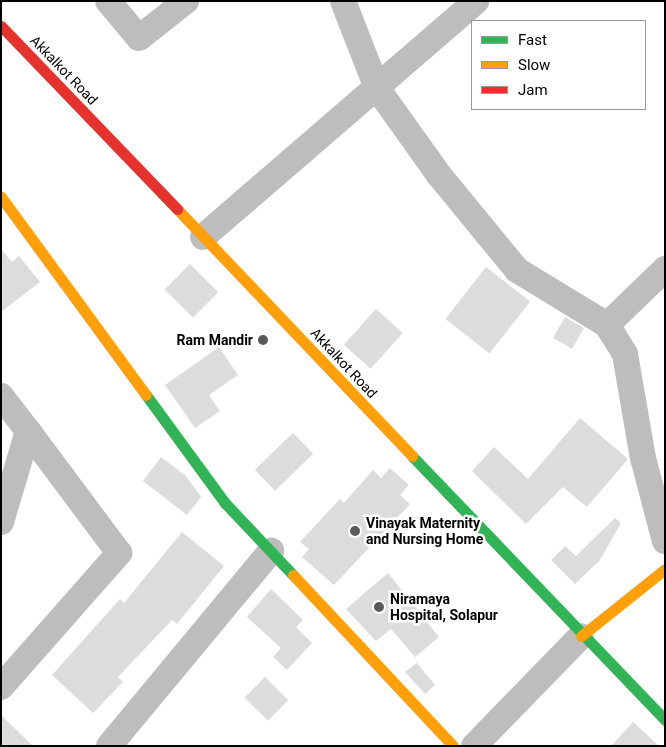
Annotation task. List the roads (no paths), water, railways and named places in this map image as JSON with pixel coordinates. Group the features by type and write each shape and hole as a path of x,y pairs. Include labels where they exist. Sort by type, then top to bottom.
{"street":[{"path":"108,1 139,38 186,1"},
{"path":"342,1 377,88 439,176 517,270 607,325 625,354 642,458 665,541"},
{"path":"203,237 476,1"},
{"name":"Akkalkot Road","path":"1,26 581,636 665,720"},
{"path":"1,198 225,503 453,746"},
{"path":"607,325 665,270"},
{"path":"1,396 119,553 1,687"},
{"path":"1,522 28,431"},
{"path":"110,746 271,551"},
{"path":"474,746 581,636 665,569"}],"place":[{"name":"Ram Mandir","path":"263,340"},
{"name":"Vinayak Maternity and Nursing Home","path":"355,531"},
{"name":"Niramaya Hospital, Solapur","path":"379,607"}]}
